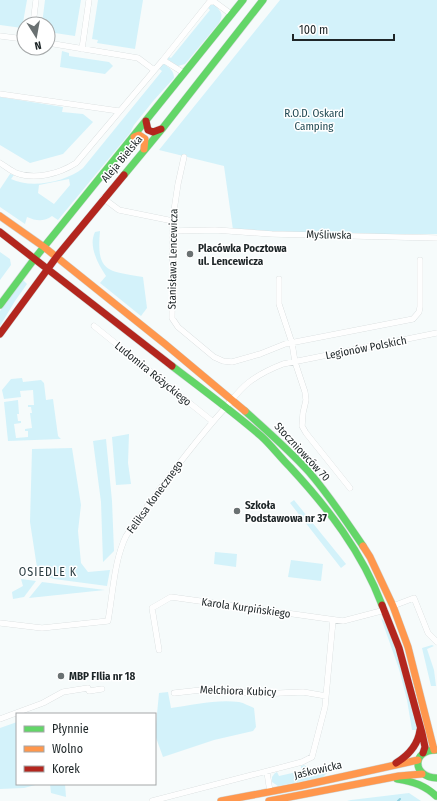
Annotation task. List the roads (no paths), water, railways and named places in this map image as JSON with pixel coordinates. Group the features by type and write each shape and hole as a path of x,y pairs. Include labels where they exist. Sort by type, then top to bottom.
{"street":[{"path":"34,16 36,0"},
{"path":"82,49 89,0"},
{"path":"0,163 15,172 31,176 51,174 68,168 76,163 163,60 211,0 232,14"},
{"name":"Aleja Bielska","path":"0,305 35,258 242,0"},
{"name":"Aleja Bielska","path":"0,334 26,294 264,0"},
{"path":"0,36 16,38"},
{"path":"56,44 138,58 154,70"},
{"path":"163,60 184,74"},
{"path":"0,94 119,111"},
{"path":"146,121 148,130 153,132 161,129"},
{"path":"133,137 139,135 145,139 144,150"},
{"name":"Stanisława Lencewicza","path":"184,157 178,184 173,221 173,320 178,328 214,357 223,361 232,362 292,343 413,319 419,312 420,307 420,260"},
{"path":"103,198 119,210 173,221"},
{"name":"Stoczniowców 70","path":"0,216 44,247 165,344 242,408 282,444 309,472 333,502 370,557 393,606 408,647 436,750"},
{"name":"Myśliwska","path":"173,231 215,230 272,234 437,238"},
{"name":"Stoczniowców 70","path":"0,232 226,407 262,437 314,493 347,536 375,586 399,648 425,747 423,753"},
{"path":"279,279 279,304 292,343 295,362 306,400 302,426 350,488"},
{"name":"Ludomira Różyckiego","path":"94,326 212,421"},
{"name":"Legionów Polskich","path":"231,400 246,384 263,372 274,368 295,362 437,333"},
{"name":"Feliksa Konecznego","path":"0,623 42,628 108,621 116,570 122,545 126,536 181,460 231,400"},
{"name":"Karola Kurpińskiego","path":"160,650 152,608 171,597 343,621 385,610"},
{"path":"393,606 414,598 428,633 437,642"},
{"path":"152,801 267,772 302,762 312,757 325,707 333,620"},
{"path":"0,718 43,702 63,692 88,688 89,691 102,689"},
{"name":"Melchiora Kubicy","path":"174,693 210,688 258,694 303,692 326,696"},
{"path":"429,726 437,737"},
{"path":"390,766 406,757 416,745 420,728"},
{"path":"436,750 430,750 423,753 418,760 418,765 436,798"},
{"name":"Jaśkowicka","path":"221,801 418,760"},
{"path":"267,772 270,792"},
{"name":"Jaśkowicka","path":"269,801 410,774 437,778"},
{"path":"389,779 411,780 429,789 436,798"}],"place":[{"name":"Placówka Pocztowa ul. Lencewicza","path":"190,254"},
{"name":"Szkoła Podstawowa nr 37","path":"237,511"},
{"name":"MBP FIlia nr 18","path":"61,676"}],"district":[{"name":"OSIEDLE K","path":"48,572"}],"park label":[{"name":"R.O.D. Oskard Camping","path":"314,119"}]}
